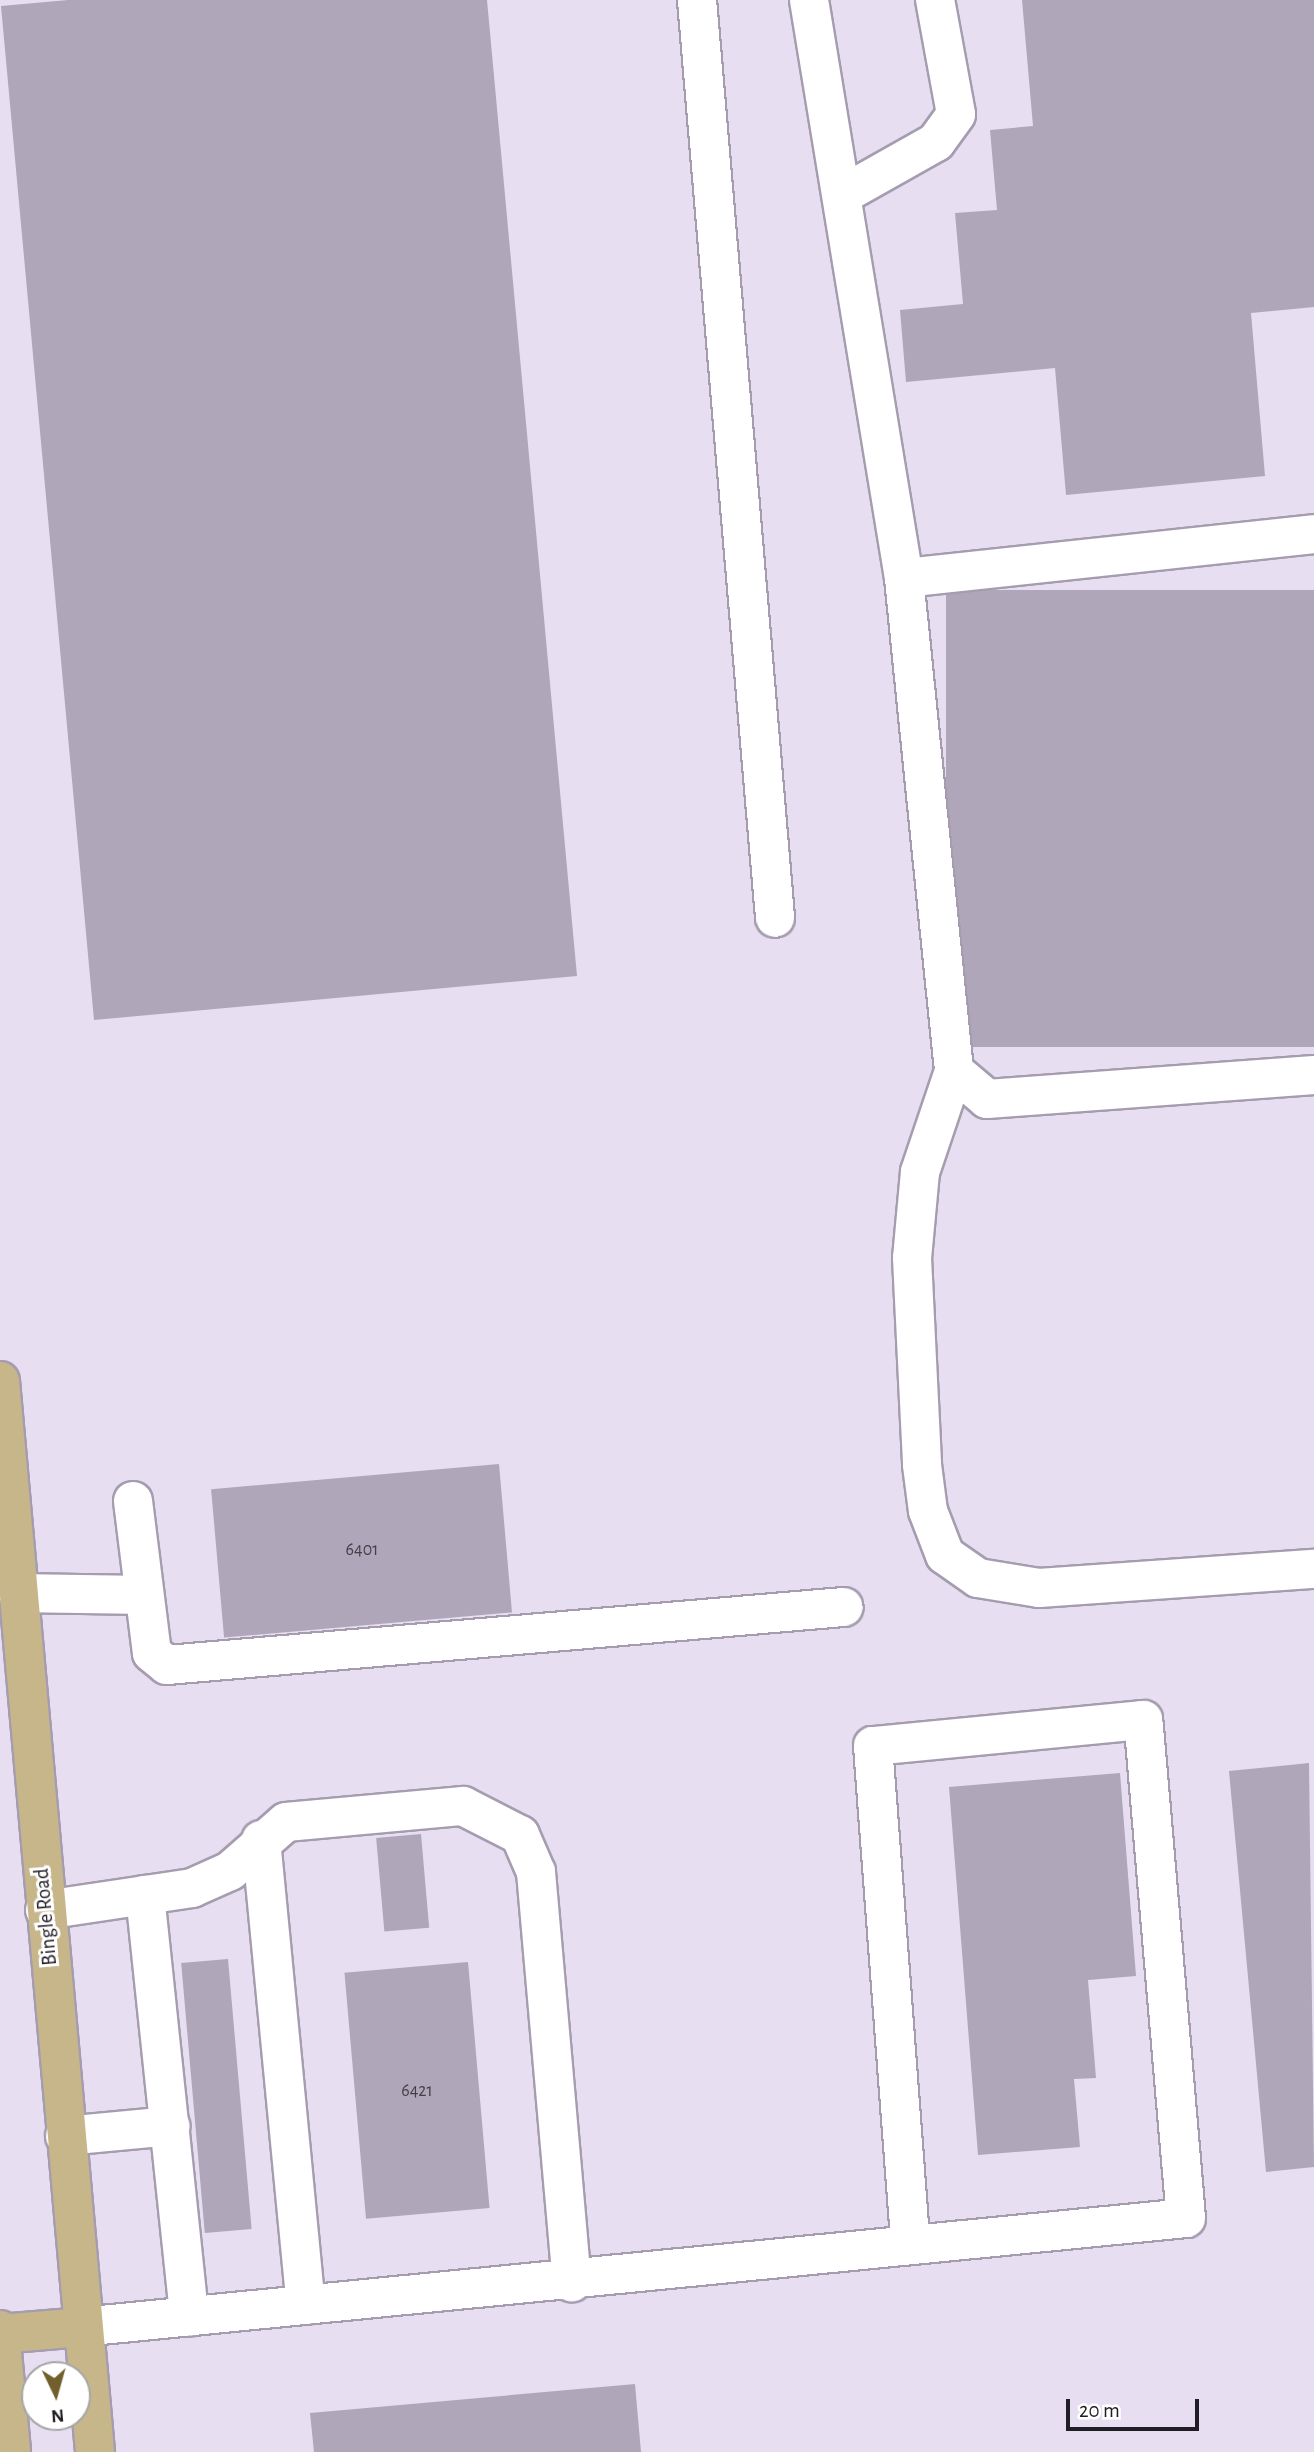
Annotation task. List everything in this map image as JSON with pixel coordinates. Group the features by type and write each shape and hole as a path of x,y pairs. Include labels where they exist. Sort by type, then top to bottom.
{"main road":[{"name":"Bingle Road","path":"0,1381 9,1592 45,1910 81,2328 95,2452"},
{"path":"11,2452 0,2332 81,2328"}],"lane":[{"path":"697,0 775,918"},
{"path":"809,0 904,578 954,1072 920,1172 912,1258 922,1465 928,1511 945,1555 978,1578 1039,1588 1314,1569"},
{"path":"842,195 936,142 956,114 935,0"},
{"path":"904,578 1314,534"},
{"path":"954,1072 987,1099 1314,1075"},
{"path":"133,1501 152,1654 167,1665 844,1607"},
{"path":"9,1592 144,1595"},
{"path":"81,2328 572,2281 910,2243 1186,2218 1143,1720 873,1746 910,2243"},
{"path":"45,1910 192,1888 230,1871 261,1840 286,1822 463,1807 520,1835 536,1872 572,2281"},
{"path":"261,1840 306,2305"},
{"path":"145,1895 171,2126 188,2316"},
{"path":"65,2136 171,2126"}],"building":[{"path":"68,0 487,0 577,976 94,1020 1,6"},
{"path":"1022,0 1314,0 1314,307 1251,313 1265,476 1066,495 1055,368 906,382 900,310 963,304 955,213 997,210 990,130 1033,126"},
{"path":"946,590 1314,590 1314,1047 946,1047"},
{"path":"499,1464 512,1612 224,1638 211,1489"},
{"path":"1309,1763 1314,2167 1266,2172 1229,1771"},
{"path":"1120,1773 1136,1976 1088,1980 1096,2078 1074,2079 1080,2147 978,2155 949,1787"},
{"path":"421,1834 429,1928 384,1932 376,1838"},
{"path":"228,1959 252,2229 205,2233 181,1963"},
{"path":"468,1962 490,2208 366,2219 344,1973"},
{"path":"635,2384 641,2452 314,2452 310,2413"}]}
